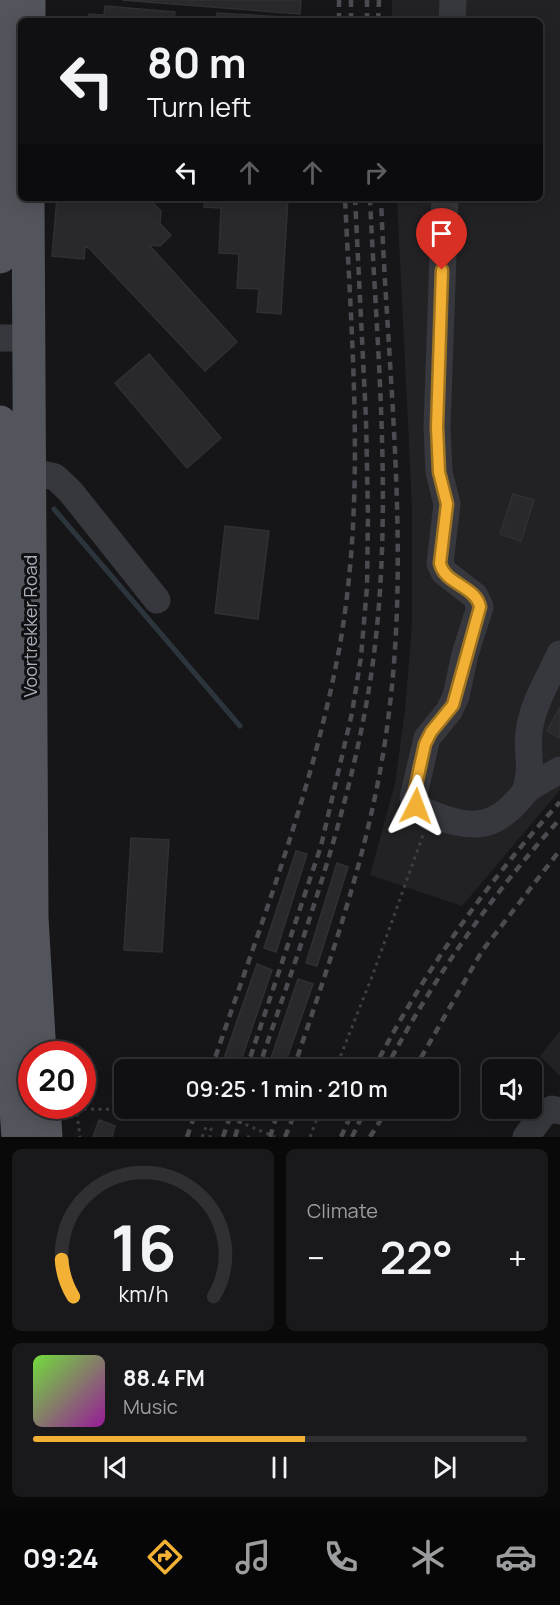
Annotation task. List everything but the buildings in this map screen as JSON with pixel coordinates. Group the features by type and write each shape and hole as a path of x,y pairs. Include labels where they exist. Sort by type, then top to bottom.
{"main road":[{"path":"0,255 12,113 5,0"},
{"path":"29,0 29,18"},
{"name":"Voortrekker Road","path":"27,1136 4,943 14,472 14,338 28,201"},
{"name":"Voortrekker Road","path":"0,422 14,472 32,918 53,1041"},
{"name":"Voortrekker Road","path":"27,1136 37,1119"}],"street":[{"path":"452,18 453,0"},
{"path":"445,201 437,427 439,472 447,504 440,563 444,572 475,596 480,607 453,705 431,732 425,744 413,798 416,806 430,814 467,826 483,824 505,814 536,783 559,772"},
{"path":"14,472 55,477 70,490 157,600"},
{"path":"525,792 531,762 529,733 531,720 560,654"},
{"path":"531,762 534,768 543,775 559,772"},
{"path":"526,1137 543,1114 552,1109 560,1111"}],"path":[{"path":"339,1059 373,974 430,814"},
{"path":"96,1107 212,1110 276,1137"},
{"path":"78,1119 80,1137"},
{"path":"310,1137 317,1119"},
{"path":"201,1137 206,1127 211,1129 210,1137"}],"shaded area":[{"path":"392,0 560,0 560,790 462,906 370,875 395,784 405,710 412,625 412,507 397,201 543,201 543,18 392,18"},
{"path":"560,1031 560,1076 540,1056"}],"waterway":[{"path":"54,509 240,726"}],"railway":[{"path":"339,0 339,18"},
{"path":"351,0 351,18"},
{"path":"367,0 367,18"},
{"path":"378,18 379,0"},
{"path":"215,1059 299,810 328,704 339,650 347,594 355,481 355,424 345,201"},
{"path":"250,1059 321,846 352,713 361,657 367,587 368,515 366,419 355,201"},
{"path":"262,1059 309,922 339,822 352,771 372,669 379,610 383,492 380,375 370,201"},
{"path":"297,1059 350,897 362,853 381,765 395,656 397,591 395,459 381,201"},
{"path":"379,1059 413,998 458,930 507,864 560,802"},
{"path":"391,1059 423,1003 465,939 510,877 560,819"},
{"path":"420,1059 482,951 560,850"},
{"path":"187,1137 193,1119"},
{"path":"223,1137 229,1119"},
{"path":"235,1137 241,1119"},
{"path":"270,1137 276,1119"},
{"path":"285,1137 292,1119"},
{"path":"341,1137 349,1119"},
{"path":"352,1137 361,1119"},
{"path":"370,1137 381,1119"}],"route":[{"path":"416,806 413,798 425,744 431,732 453,705 465,654 480,607 475,596 444,572 440,563 447,504 447,496 439,472 437,427 442,270"}]}
